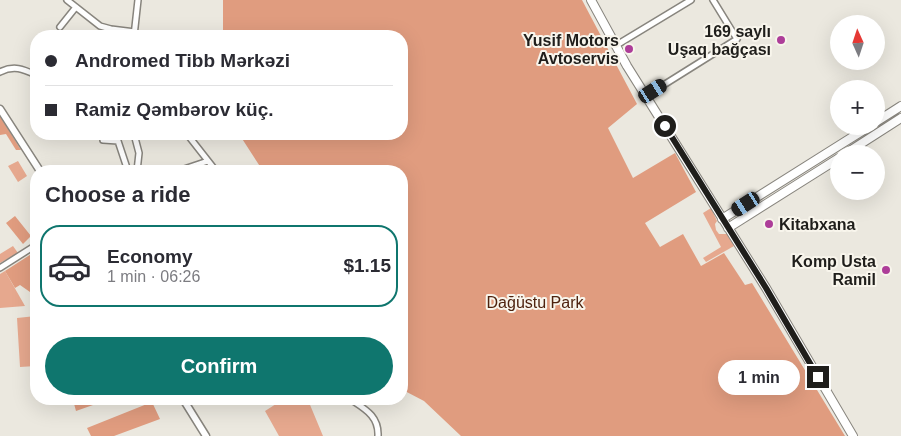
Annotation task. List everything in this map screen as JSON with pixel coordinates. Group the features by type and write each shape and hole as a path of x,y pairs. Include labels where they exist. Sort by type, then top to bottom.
{"main road":[{"path":"591,0 615,46 725,217 728,228 766,288 853,436"},
{"path":"885,116 901,106"},
{"path":"859,145 901,118"},
{"path":"725,217 856,135"},
{"path":"820,158 825,166"},
{"path":"728,228 830,163"}],"street":[{"path":"66,0 100,26 116,30"},
{"path":"135,30 138,0"},
{"path":"615,46 691,0"},
{"path":"646,96 737,39 713,0"},
{"path":"60,27 76,7"},
{"path":"0,72 11,68 20,68 30,72"},
{"path":"0,109 36,165"},
{"path":"117,140 126,165"},
{"path":"136,140 139,153 138,165"},
{"path":"192,140 211,165"},
{"path":"196,165 208,161"},
{"path":"0,268 30,249"},
{"path":"186,405 206,436"},
{"path":"360,405 369,411 374,418 378,429 378,436"}],"shaded area":[{"path":"18,161 27,176 18,182 8,166"},
{"path":"711,208 717,221 715,224 716,230 719,234 727,234 734,246 706,262 703,258 721,247 703,213"},
{"path":"13,246 18,253 0,263 0,254"},
{"path":"5,271 25,306 0,308 0,274"},
{"path":"30,317 30,366 20,367 17,318"},
{"path":"274,405 310,405 323,436 279,436 265,411"}],"green space":[{"name":"Dağüstu Park","path":"223,0 582,0 637,104 608,128 633,178 675,153 696,192 645,223 660,247 683,234 701,266 724,253 745,285 752,283 845,436 461,436 424,401 408,393 408,165 259,165 243,140 408,140 408,30 223,30"},
{"path":"0,116 21,150 16,150 6,134 0,135"},
{"path":"15,216 30,237 23,244 6,223"},
{"path":"30,255 30,292 20,285 15,288 5,271"},
{"path":"74,405 93,405 76,411"},
{"path":"144,405 153,405 160,419 114,436 91,436 87,428"}],"place":[{"name":"169 saylı Uşaq bağçası","path":"781,40"},
{"name":"Yusif Motors Avtoservis","path":"629,49"},
{"name":"Kitabxana","path":"769,224"},
{"name":"Komp Usta Ramil","path":"886,270"}],"route":[{"path":"665,126 702,189 766,288 818,377"}]}
